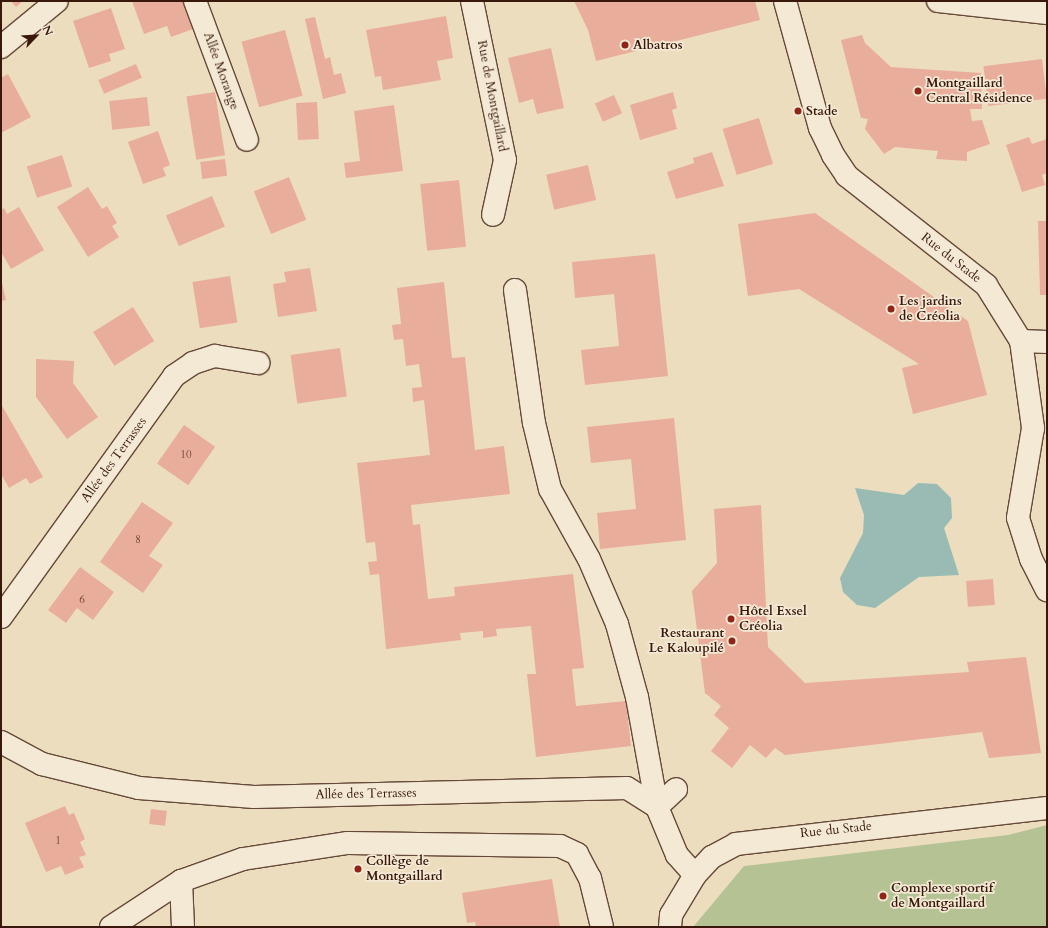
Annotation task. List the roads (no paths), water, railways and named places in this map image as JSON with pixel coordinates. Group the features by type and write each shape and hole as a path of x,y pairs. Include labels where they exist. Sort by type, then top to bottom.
{"street":[{"path":"1,47 57,1"},
{"name":"Allée Morange","path":"195,1 247,140"},
{"name":"Rue de Montgaillard","path":"472,1 505,160 493,215"},
{"name":"Rue du Stade","path":"785,1 816,116 832,155 847,176 986,285 1021,341 1033,428 1018,518 1045,582"},
{"path":"938,1 1047,13"},
{"path":"514,290 534,423 550,489 589,559 617,624 637,697 656,807 677,855 694,874"},
{"path":"1021,341 1047,342"},
{"name":"Allée des Terrasses","path":"1,617 174,376 193,362 215,356 258,364"},
{"name":"Allée des Terrasses","path":"1,742 42,764 139,788 254,797 627,788 656,807"},
{"path":"656,807 676,790"},
{"name":"Rue du Stade","path":"670,927 671,915 694,874 712,857 736,844 758,839 1047,808"},
{"path":"111,927 181,881 243,859 348,843 560,846 577,854 590,878 602,927"},
{"path":"181,881 183,927"}],"water":[{"path":"918,483 937,484 951,498 952,518 944,528 959,575 919,577 875,608 857,605 843,592 840,578 863,533 864,515 855,488 904,495"}],"place":[{"name":"Albatros","path":"625,45"},
{"name":"Montgaillard Central Résidence","path":"918,91"},
{"name":"Stade","path":"798,111"},
{"name":"Les jardins de Créolia","path":"891,309"},
{"name":"Hôtel Exsel Créolia","path":"731,619"},
{"name":"Restaurant Le Kaloupilé","path":"732,641"},
{"name":"Collège de Montgaillard","path":"358,869"},
{"name":"Complexe sportif de Montgaillard","path":"883,896"}]}
